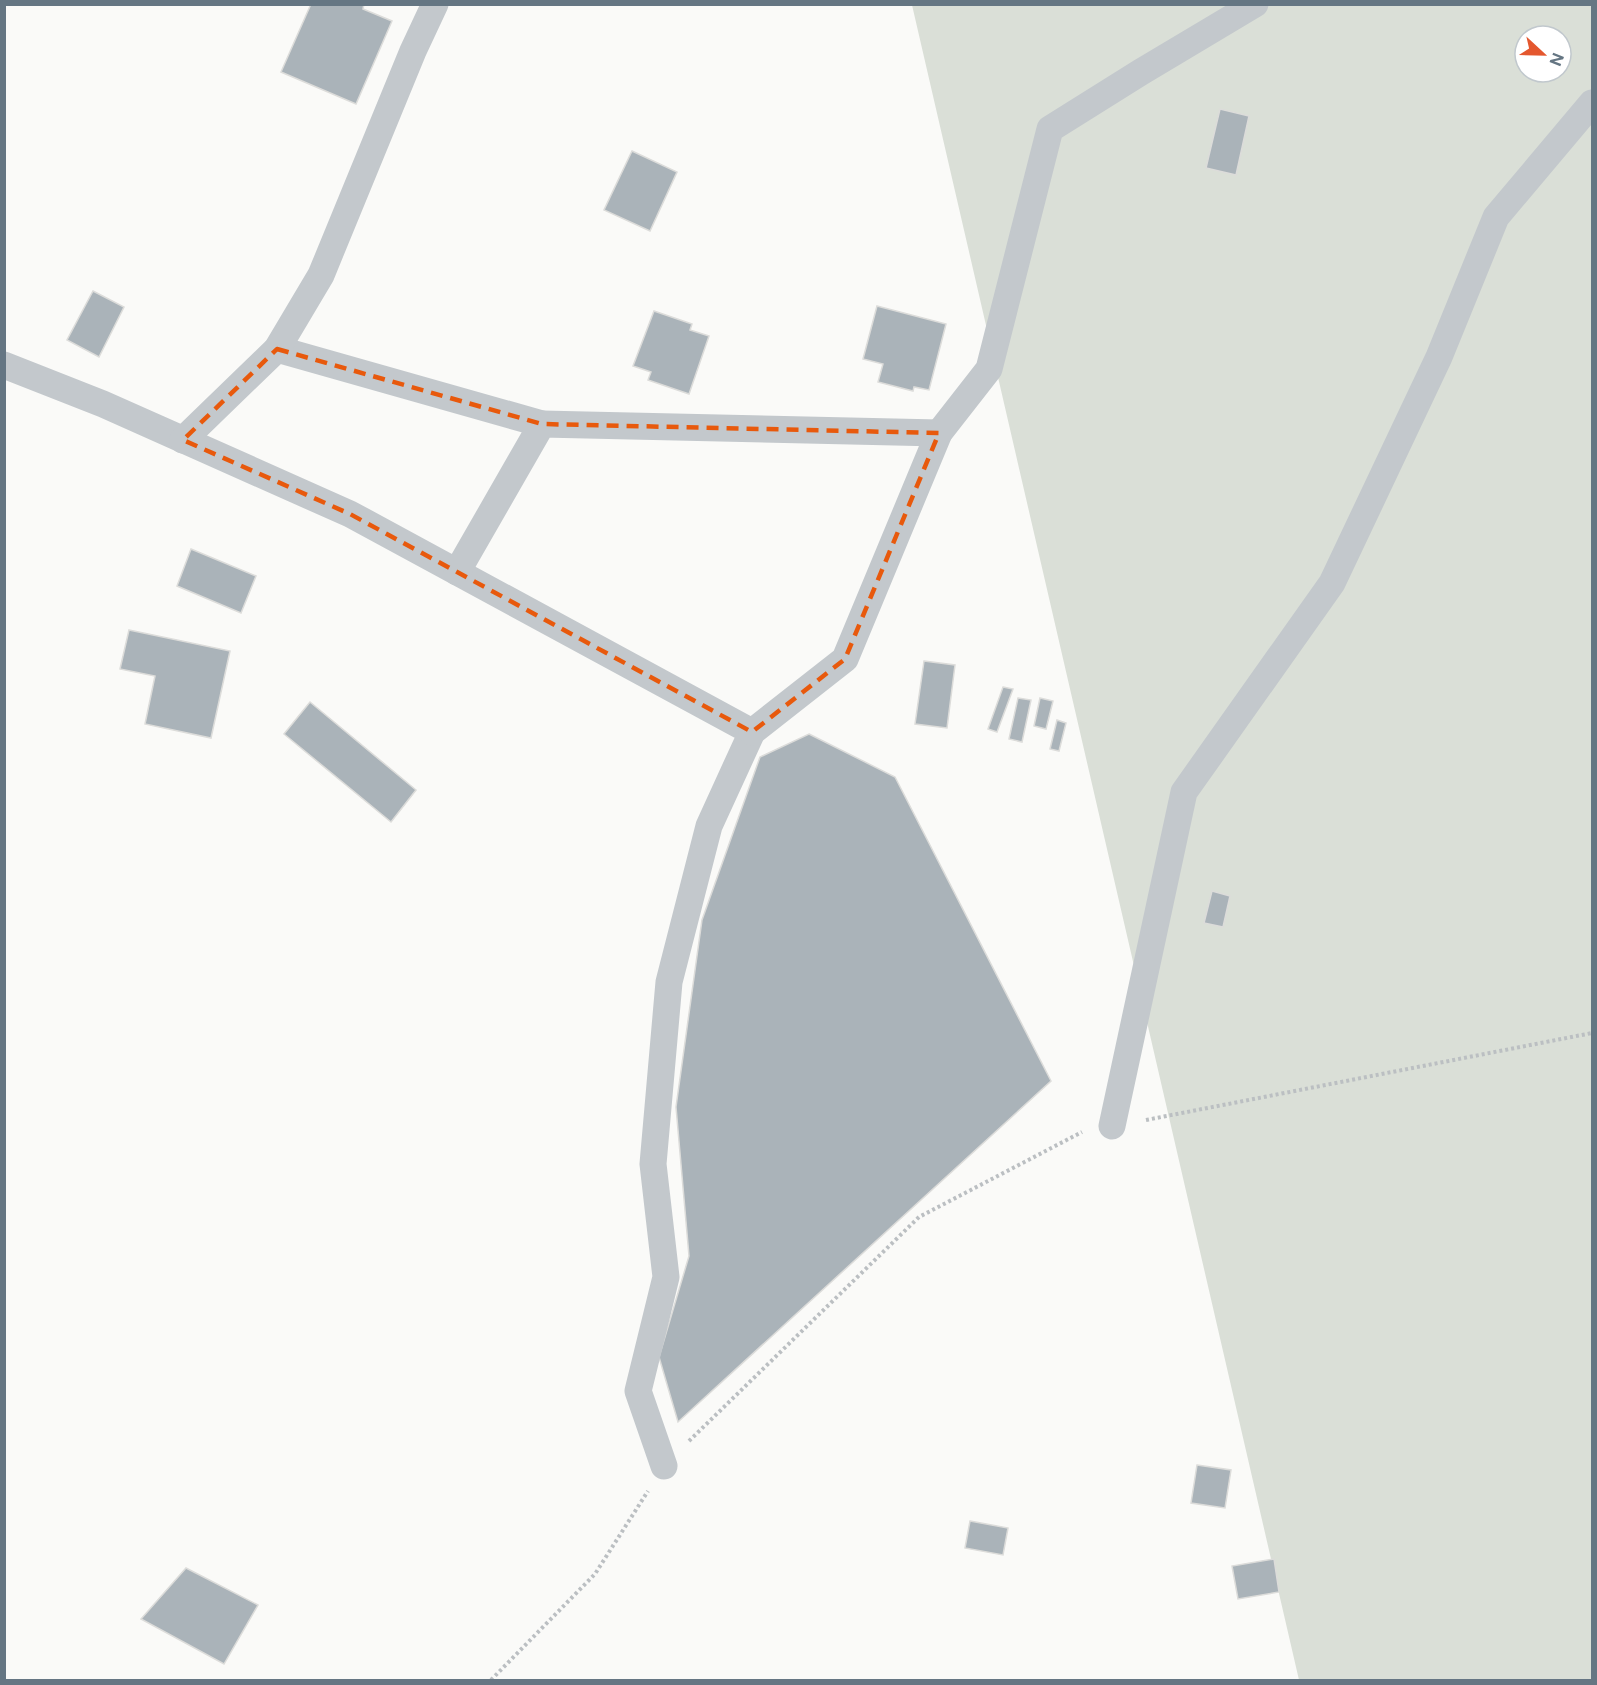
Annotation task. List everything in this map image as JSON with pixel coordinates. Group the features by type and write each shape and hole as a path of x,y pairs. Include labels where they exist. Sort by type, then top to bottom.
{"street":[{"path":"183,440 277,349 321,275 413,51 435,4"},
{"path":"664,1466 638,1391 666,1277 653,1164 669,982 709,826 752,732 845,659 939,433 989,369 1050,129 1255,4"},
{"path":"1112,1126 1184,792 1332,583 1439,357 1496,217 1593,103"},
{"path":"277,349 542,424 939,433"},
{"path":"4,365 103,404 350,514 752,732"},
{"path":"458,572 542,424"}],"path":[{"path":"491,1680 595,1574 664,1466 919,1217 1082,1132 1593,1033"}],"highlighted area":[{"path":"277,349 542,424 939,433 845,659 752,732 350,514 183,440"}],"shaded area":[{"path":"912,5 1592,5 1592,1680 1299,1680"}],"building":[{"path":"311,4 364,4 363,9 392,21 356,104 281,72"},
{"path":"1220,109 1249,116 1236,175 1206,168"},
{"path":"632,151 677,172 650,231 604,210"},
{"path":"93,291 124,307 99,357 67,340"},
{"path":"877,306 946,324 929,390 914,387 913,391 878,382 883,364 863,359"},
{"path":"654,311 692,324 690,330 709,336 689,394 648,380 651,372 633,366"},
{"path":"191,549 256,576 241,613 177,586"},
{"path":"129,630 230,651 211,738 145,724 155,676 120,669"},
{"path":"924,661 955,665 947,728 915,724"},
{"path":"1003,687 1013,689 997,732 988,729"},
{"path":"1018,698 1031,700 1022,742 1009,739"},
{"path":"1040,698 1053,701 1046,729 1034,726"},
{"path":"310,702 416,790 391,822 284,734"},
{"path":"1057,720 1066,723 1059,751 1050,749"},
{"path":"809,734 895,777 1051,1081 678,1422 659,1357 689,1256 676,1107 702,920 760,757"},
{"path":"1212,891 1230,896 1223,927 1204,923"},
{"path":"1197,1465 1231,1470 1225,1508 1191,1503"},
{"path":"970,1521 1008,1528 1003,1555 965,1548"},
{"path":"1274,1559 1279,1592 1238,1599 1232,1566"},
{"path":"186,1568 258,1605 224,1664 141,1619"}]}
